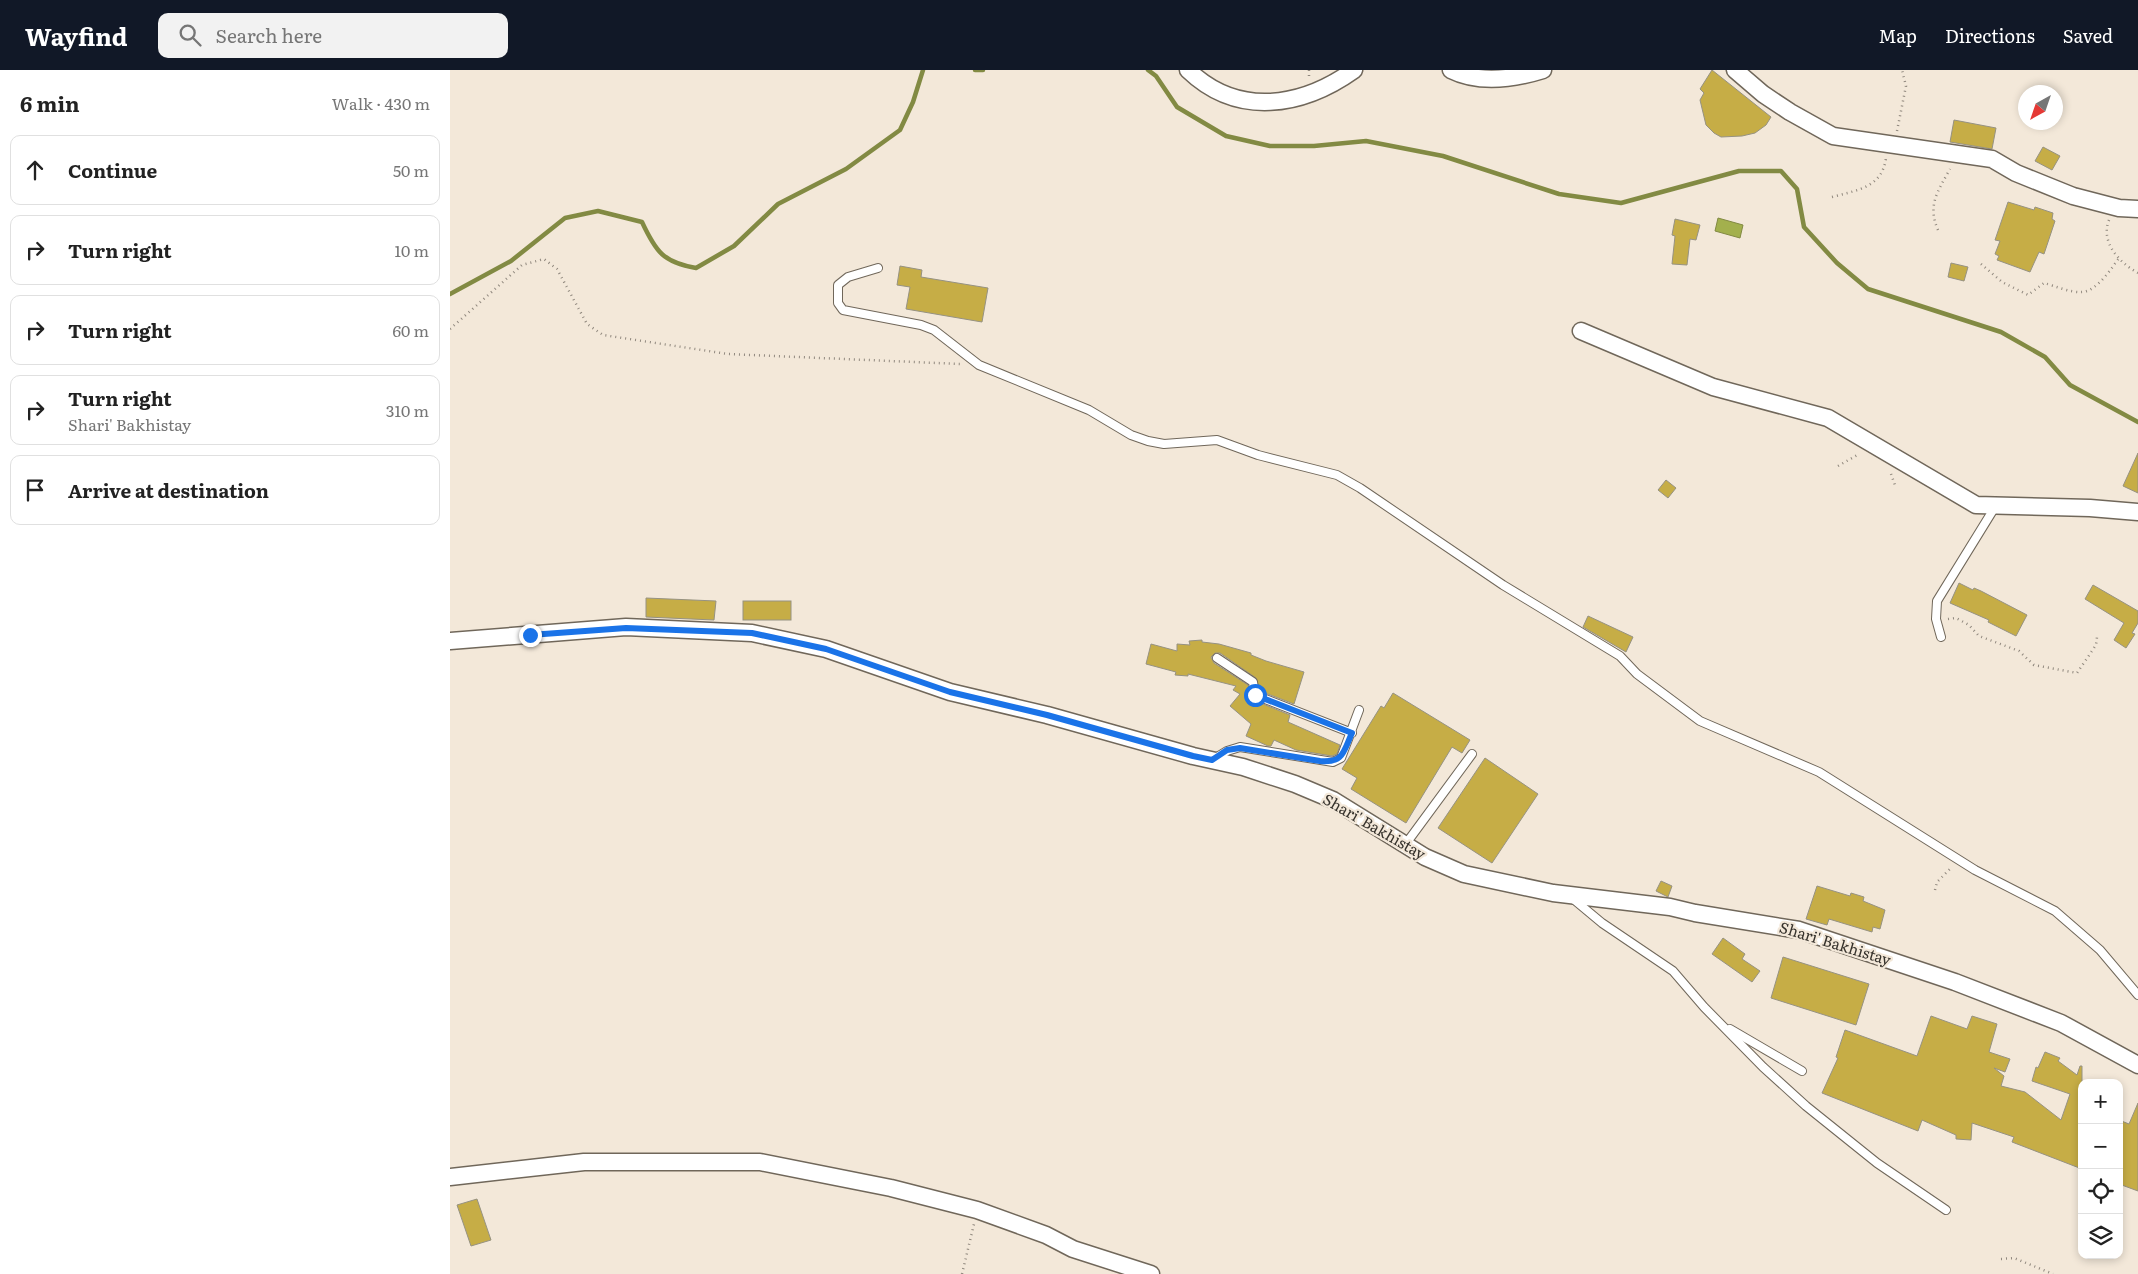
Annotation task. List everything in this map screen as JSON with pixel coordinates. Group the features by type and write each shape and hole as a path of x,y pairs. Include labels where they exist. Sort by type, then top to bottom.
{"street":[{"path":"1188,70 1199,81 1240,98 1282,102 1318,92 1354,70"},
{"path":"1450,70 1476,78 1509,79 1543,70"},
{"path":"1735,70 1763,94 1814,127 1833,136 1992,159 2016,173 2073,196 2119,208 2138,209"},
{"path":"1581,331 1713,387 1828,418 1976,505 2138,512"},
{"name":"Shari' Bakhistay","path":"450,641 626,628 752,633 826,649 950,692 1047,715 1262,773 1333,800 1425,857 1464,874 1569,895 1670,907 1799,930 1955,982 2061,1023 2138,1065"},
{"path":"450,1177 584,1162 760,1162 891,1188 977,1210 1046,1235 1073,1250 1151,1274"}],"lane":[{"path":"878,268 848,277 838,285 838,303 843,310 922,325 934,330 979,365 1089,410 1131,435 1148,441 1164,444 1217,440 1258,454 1337,475 1360,488 1503,585 1620,656 1638,674 1700,721 1819,772 1992,880 2056,911 2100,950 2138,995"},
{"path":"1941,637 1936,620 1937,601 1996,505"},
{"path":"1217,658 1253,682 1255,695 1352,733"},
{"path":"1212,760 1227,750 1240,748 1333,762 1341,758 1352,733 1359,710"},
{"path":"1405,845 1472,754"},
{"path":"1569,895 1602,923 1674,971 1763,1068 1806,1106 1876,1163 1946,1210"},
{"path":"1720,1023 1802,1071"}],"path":[{"path":"1832,198 1870,187 1884,166 1892,144 1906,86 1902,70"},
{"path":"1938,230 1933,218 1934,198 1958,155"},
{"path":"2119,208 2112,214 2107,224 2110,245 2118,258 2138,274"},
{"path":"1981,264 2002,282 2028,295 2044,284 2082,292 2090,289 2109,273 2118,258"},
{"path":"450,329 522,265 544,259 557,269 587,324 603,335 728,354 979,365"},
{"path":"1838,466 1875,444"},
{"path":"1936,620 1956,618 1969,625 1979,636 2019,651 2034,665 2077,673 2096,645 2097,637"},
{"path":"1935,890 1937,882 1960,860"},
{"path":"962,1274 977,1210"},
{"path":"2002,1259 2014,1258 2053,1274"}],"shaded area":[{"path":"1718,218 1743,225 1740,238 1715,231"}],"building":[{"path":"1712,70 1771,117 1766,125 1755,133 1721,137 1706,125 1700,100 1704,93 1700,89"},
{"path":"1954,120 1996,128 1992,149 1950,142"},
{"path":"2043,147 2060,156 2052,170 2035,161"},
{"path":"2008,202 2034,210 2035,207 2053,213 2052,219 2055,221 2044,254 2039,252 2030,272 1997,260 1999,256 1995,254 2000,241 1995,240"},
{"path":"1675,219 1700,225 1696,240 1690,239 1687,265 1672,264 1675,236 1672,235"},
{"path":"1951,263 1968,267 1964,281 1948,277"},
{"path":"900,266 922,270 921,277 988,288 982,322 906,309 910,287 897,285"},
{"path":"2138,453 2138,493 2123,486"},
{"path":"1666,480 1676,488 1668,498 1658,490"},
{"path":"1959,583 1973,590 1974,588 1981,591 2027,615 2016,636 1988,622 1989,620 1950,603"},
{"path":"2093,585 2138,611 2138,623 2132,633 2135,634 2126,648 2114,640 2124,623 2085,599"},
{"path":"646,598 716,601 714,620 646,617"},
{"path":"743,601 791,601 791,620 743,620"},
{"path":"1588,616 1633,637 1626,652 1583,627"},
{"path":"1202,640 1202,642 1219,644 1251,653 1251,655 1266,661 1304,672 1294,704 1260,691 1256,678 1220,653 1215,653 1211,657 1214,663 1248,685 1253,700 1290,715 1288,722 1340,745 1337,754 1332,756 1296,750 1274,740 1271,746 1268,746 1246,736 1251,724 1230,706 1240,694 1233,690 1236,686 1188,674 1188,676 1175,675 1176,672 1146,664 1151,644 1177,651 1177,644 1190,645 1189,641"},
{"path":"1393,693 1470,740 1462,753 1452,747 1406,823 1351,789 1357,778 1342,769 1381,706 1384,708"},
{"path":"1485,758 1538,794 1492,863 1438,828"},
{"path":"1661,881 1672,886 1668,897 1656,891"},
{"path":"1817,886 1850,896 1851,893 1864,897 1863,901 1885,910 1880,929 1873,927 1872,932 1829,919 1827,925 1806,919"},
{"path":"1723,938 1745,954 1742,959 1760,971 1752,982 1712,954"},
{"path":"1783,957 1869,984 1856,1025 1771,998"},
{"path":"1931,1016 1967,1029 1972,1016 1997,1024 1989,1052 2010,1059 2005,1072 1994,1068 2004,1076 2001,1086 2025,1092 2061,1120 2070,1094 2032,1081 2036,1067 2038,1068 2045,1052 2060,1058 2058,1061 2077,1075 2080,1066 2082,1066 2082,1079 2078,1079 2078,1167 2012,1142 2014,1137 1972,1123 1971,1140 1956,1139 1956,1135 1922,1120 1918,1131 1822,1093 1838,1058 1836,1057 1845,1030 1917,1056"},
{"path":"2138,1103 2138,1191 2123,1185 2123,1122 2129,1124"},
{"path":"477,1199 491,1240 471,1246 457,1205"}],"waterway":[{"path":"450,294 511,261 565,218 598,211 642,222 652,241 662,254 668,259 696,268 734,246 778,204 846,169 900,130 913,102 923,70"},
{"path":"975,70 983,70"},
{"path":"1148,70 1156,76 1177,107 1226,136 1270,146 1314,146 1366,141 1443,156 1559,194 1621,203 1739,171 1781,171 1797,189 1804,227 1837,263 1868,289 2001,332 2045,357 2070,385 2138,422"}],"route":[{"path":"530,635 626,628 728,630 752,633 826,649 950,692 1047,715 1193,756 1212,760 1227,750 1240,748 1276,752 1297,758 1320,761 1333,762 1341,758 1352,733 1255,695"}]}
